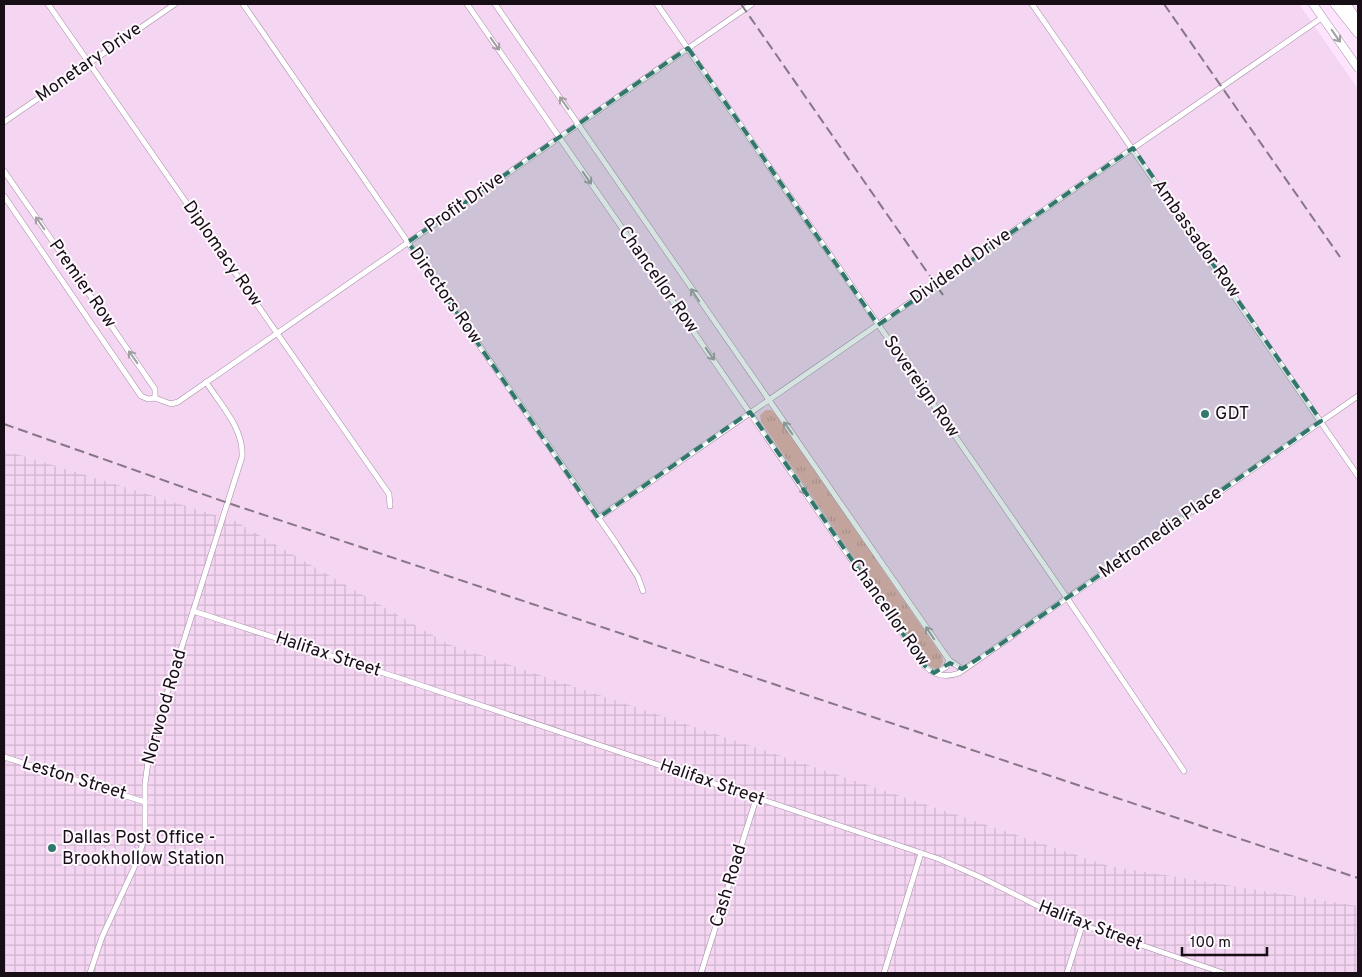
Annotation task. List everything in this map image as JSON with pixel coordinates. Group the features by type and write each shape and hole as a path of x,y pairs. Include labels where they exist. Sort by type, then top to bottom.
{"highway":[{"path":"1335,4 1358,33"},
{"path":"1346,4 1358,22"}],"main road":[{"path":"1313,4 1358,68"}],"street":[{"name":"Diplomacy Row","path":"48,4 388,494 390,506"},
{"name":"Monetary Drive","path":"4,122 175,4"},
{"name":"Directors Row","path":"243,4 598,518 638,577 644,591"},
{"name":"Chancellor Row","path":"467,4 926,666 934,673 951,676 959,672 962,669 949,660 495,4"},
{"name":"Sovereign Row","path":"657,4 1067,598 1184,771"},
{"name":"Profit Drive","path":"178,402 752,4"},
{"name":"Ambassador Row","path":"1032,4 1358,476"},
{"name":"Dividend Drive","path":"598,518 1323,17"},
{"name":"Premier Row","path":"4,170 155,388 155,398"},
{"name":"Premier Row","path":"4,196 141,396 148,399 155,398 171,404 178,402"},
{"name":"Norwood Road","path":"90,973 102,936 134,868 142,846 145,833 147,767 150,747 242,458 242,447 237,429 206,382"},
{"name":"Metromedia Place","path":"962,669 1358,396"},
{"name":"Halifax Street","path":"193,612 402,679 921,853 970,872 1044,910 1082,926 1223,973"},
{"path":"934,673 946,667 949,660"},
{"name":"Leston Street","path":"4,757 145,802"},
{"name":"Cash Road","path":"701,973 756,798"},
{"path":"884,973 921,853"},
{"path":"1067,973 1082,926"}],"highlighted area":[{"path":"688,48 878,325 1133,148 1321,421 998,646 962,669 950,663 934,673 925,666 750,412 598,518 408,242"}],"shaded area":[{"path":"4,4 1299,4 1358,89 1358,906 1109,866 448,644 235,521 4,450"},
{"path":"4,450 235,521 448,644 1109,866 1358,906 1358,973 4,973"}],"green space":[{"path":"766,410 771,410 775,413 942,656 943,662 940,667 935,669 928,665 761,422 760,415"}],"railway":[{"path":"741,4 943,295"},
{"path":"1164,4 1340,257"},
{"path":"4,424 228,503 1358,878"}],"place":[{"name":"GDT","path":"1205,414"},
{"name":"Dallas Post Office - Brookhollow Station","path":"52,848"}]}
